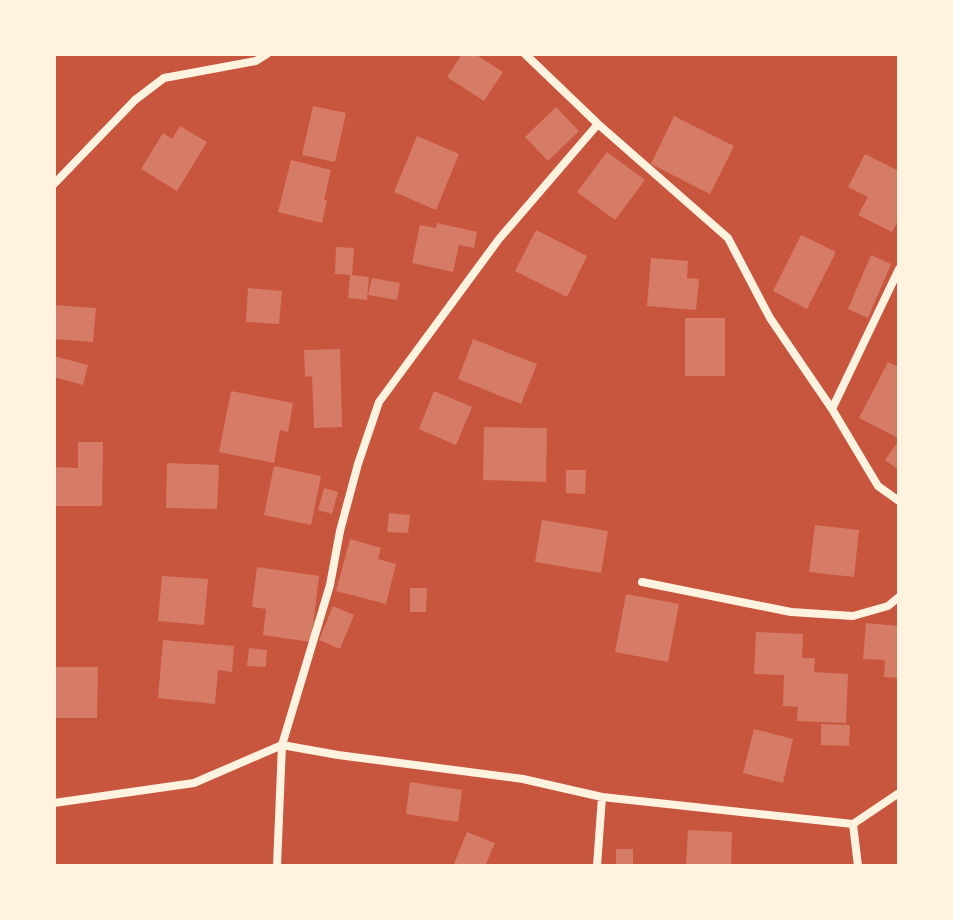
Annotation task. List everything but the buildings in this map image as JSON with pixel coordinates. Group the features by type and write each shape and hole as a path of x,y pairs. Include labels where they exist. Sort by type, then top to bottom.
{"street":[{"path":"54,184 135,100 164,78 256,61 267,54"},
{"path":"525,54 598,124 728,238 770,318 832,409 878,486 899,501"},
{"path":"277,866 282,745 330,585 340,531 358,464 379,402 499,239 598,124"},
{"path":"832,409 899,269"},
{"path":"642,582 791,612 853,616 888,606 899,597"},
{"path":"54,803 194,783 282,745 523,779 602,797 853,824 899,793"},
{"path":"597,866 602,797"},
{"path":"853,824 858,866"}]}
